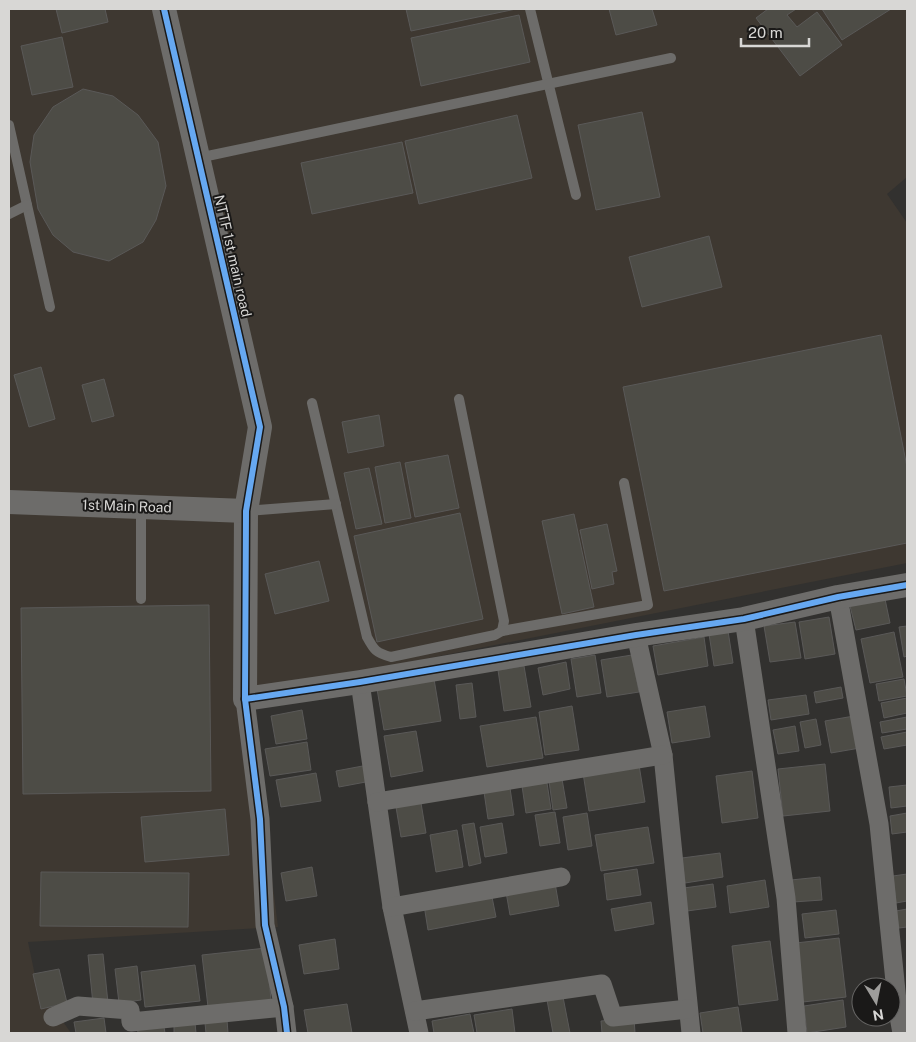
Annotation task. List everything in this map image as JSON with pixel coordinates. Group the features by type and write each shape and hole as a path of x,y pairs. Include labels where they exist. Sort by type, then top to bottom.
{"street":[{"name":"NTTF 1st main road","path":"164,9 260,427 246,511 245,699"},
{"name":"1st Main Road","path":"9,502 246,511"},
{"path":"287,1033 284,1007 265,925 260,819 245,699 744,619 907,585"},
{"path":"838,598 879,824 898,1011 902,1033"},
{"path":"744,619 786,898 797,1033"},
{"path":"636,635 663,755 691,1033"},
{"path":"360,682 392,906 420,1033"},
{"path":"377,802 663,755"},
{"path":"392,906 562,878"},
{"path":"415,1011 602,984 613,1016 688,1009"},
{"path":"53,1018 78,1006 130,1010 131,1022 284,1007"}],"lane":[{"path":"530,9 576,194"},
{"path":"198,158 671,58"},
{"path":"9,125 50,307"},
{"path":"9,214 27,205"},
{"path":"459,399 504,621 502,631"},
{"path":"312,403 367,636 374,650 391,657 495,635 502,631 648,605 624,484"},
{"path":"246,511 336,504"},
{"path":"141,507 141,599"}],"shaded area":[{"path":"9,9 907,9 907,177 887,194 907,223 907,563 249,694 278,927 28,942 37,985 71,1033 9,1033"}],"building":[{"path":"56,9 105,9 108,22 62,33"},
{"path":"406,9 516,9 411,31"},
{"path":"609,9 652,9 657,25 616,35"},
{"path":"768,9 796,9 787,15 797,27 817,12 842,45 800,76 756,18"},
{"path":"822,9 891,9 842,40"},
{"path":"519,15 530,62 421,86 411,38"},
{"path":"62,37 73,87 32,95 21,46"},
{"path":"83,89 113,96 138,115 158,142 166,186 156,220 143,242 109,261 73,252 53,235 38,209 30,162 34,135 53,107"},
{"path":"642,112 660,197 596,210 578,125"},
{"path":"517,115 532,178 419,204 405,141"},
{"path":"402,142 413,193 312,214 301,163"},
{"path":"709,236 722,287 642,307 629,257"},
{"path":"881,335 907,467 907,543 664,591 623,387"},
{"path":"41,367 55,419 29,427 14,375"},
{"path":"104,379 114,416 92,422 82,385"},
{"path":"379,415 384,446 348,453 342,422"},
{"path":"448,455 459,508 415,517 405,463"},
{"path":"400,462 411,518 385,523 375,467"},
{"path":"369,468 382,524 356,529 344,473"},
{"path":"460,513 483,619 377,642 354,536"},
{"path":"574,514 594,607 562,614 542,521"},
{"path":"607,524 617,571 612,572 614,584 592,589 580,530"},
{"path":"319,561 329,601 275,614 265,574"},
{"path":"885,599 890,623 856,630 850,606"},
{"path":"209,605 211,791 23,794 21,608"},
{"path":"829,617 835,654 805,659 799,622"},
{"path":"795,622 801,658 770,662 764,626"},
{"path":"907,626 907,656 904,657 899,627"},
{"path":"728,631 733,663 714,666 709,634"},
{"path":"894,632 903,677 870,683 861,639"},
{"path":"704,637 708,666 658,675 653,646"},
{"path":"595,655 601,693 577,697 571,659"},
{"path":"632,655 639,692 607,697 601,660"},
{"path":"566,662 570,689 543,695 538,668"},
{"path":"524,666 531,707 504,711 498,670"},
{"path":"434,679 441,721 384,730 377,689"},
{"path":"904,679 907,696 879,701 876,684"},
{"path":"472,683 476,717 460,719 456,685"},
{"path":"841,687 843,698 816,703 814,692"},
{"path":"806,695 809,714 771,720 768,700"},
{"path":"907,698 907,713 884,718 881,703"},
{"path":"572,706 579,750 545,755 539,712"},
{"path":"705,706 710,737 672,743 667,712"},
{"path":"302,710 307,739 276,744 271,716"},
{"path":"854,716 860,748 831,753 825,721"},
{"path":"536,717 543,758 487,767 480,726"},
{"path":"907,717 907,729 882,733 880,722"},
{"path":"816,719 821,745 805,748 800,722"},
{"path":"795,726 799,751 778,754 773,730"},
{"path":"416,731 423,771 391,777 384,736"},
{"path":"907,732 907,745 884,749 881,737"},
{"path":"307,742 311,770 270,776 265,749"},
{"path":"825,764 830,811 783,816 778,769"},
{"path":"368,765 371,781 339,787 336,771"},
{"path":"639,765 645,802 589,811 583,773"},
{"path":"752,771 758,818 722,823 716,776"},
{"path":"316,773 321,801 281,807 276,780"},
{"path":"562,779 567,808 553,810 549,781"},
{"path":"547,783 551,809 526,813 522,786"},
{"path":"907,785 907,806 891,808 889,787"},
{"path":"510,788 514,815 488,819 484,792"},
{"path":"420,797 426,833 401,837 395,801"},
{"path":"225,809 229,855 145,862 141,817"},
{"path":"555,812 560,843 540,846 535,815"},
{"path":"587,813 592,846 568,850 563,817"},
{"path":"907,813 907,832 892,834 890,816"},
{"path":"474,823 481,863 469,866 462,825"},
{"path":"502,823 507,853 485,857 480,827"},
{"path":"648,827 654,863 601,871 595,835"},
{"path":"457,830 463,867 436,872 430,835"},
{"path":"720,853 723,877 685,883 682,858"},
{"path":"312,867 317,896 286,901 281,873"},
{"path":"637,869 641,895 607,900 604,874"},
{"path":"41,872 189,873 188,927 40,926"},
{"path":"907,874 907,901 896,903 893,876"},
{"path":"820,877 822,900 793,902 791,880"},
{"path":"765,880 769,907 730,913 727,886"},
{"path":"555,883 559,906 510,915 506,892"},
{"path":"713,884 716,907 687,911 684,888"},
{"path":"491,892 496,917 428,930 424,905"},
{"path":"651,902 654,924 615,931 611,909"},
{"path":"907,909 907,927 899,928 896,911"},
{"path":"836,910 839,934 805,938 802,914"},
{"path":"839,938 846,997 803,1002 796,943"},
{"path":"335,939 339,969 304,974 299,945"},
{"path":"770,941 778,1000 739,1005 732,946"},
{"path":"266,948 271,1000 208,1007 202,955"},
{"path":"103,954 108,1003 93,1004 88,955"},
{"path":"195,965 200,1001 145,1007 141,972"},
{"path":"137,966 141,1000 119,1003 115,969"},
{"path":"59,969 67,1003 41,1009 33,974"},
{"path":"563,997 570,1033 553,1033 547,1000"},
{"path":"843,1000 846,1027 807,1033 804,1006"},
{"path":"347,1004 352,1033 308,1033 304,1010"},
{"path":"738,1007 742,1033 703,1033 700,1013"},
{"path":"512,1009 515,1033 477,1033 474,1015"},
{"path":"470,1014 474,1033 434,1033 432,1021"},
{"path":"104,1018 106,1033 76,1033 74,1022"},
{"path":"634,1018 635,1033 602,1033 601,1021"},
{"path":"227,1020 228,1033 206,1033 205,1023"},
{"path":"163,1021 165,1033 138,1033 137,1025"},
{"path":"195,1023 196,1033 174,1033 174,1025"}],"cycle path":[{"path":"164,9 260,427 246,511 245,699 260,819 265,925 284,1007 287,1033"},
{"path":"245,699 744,619 838,597 907,585"}]}
